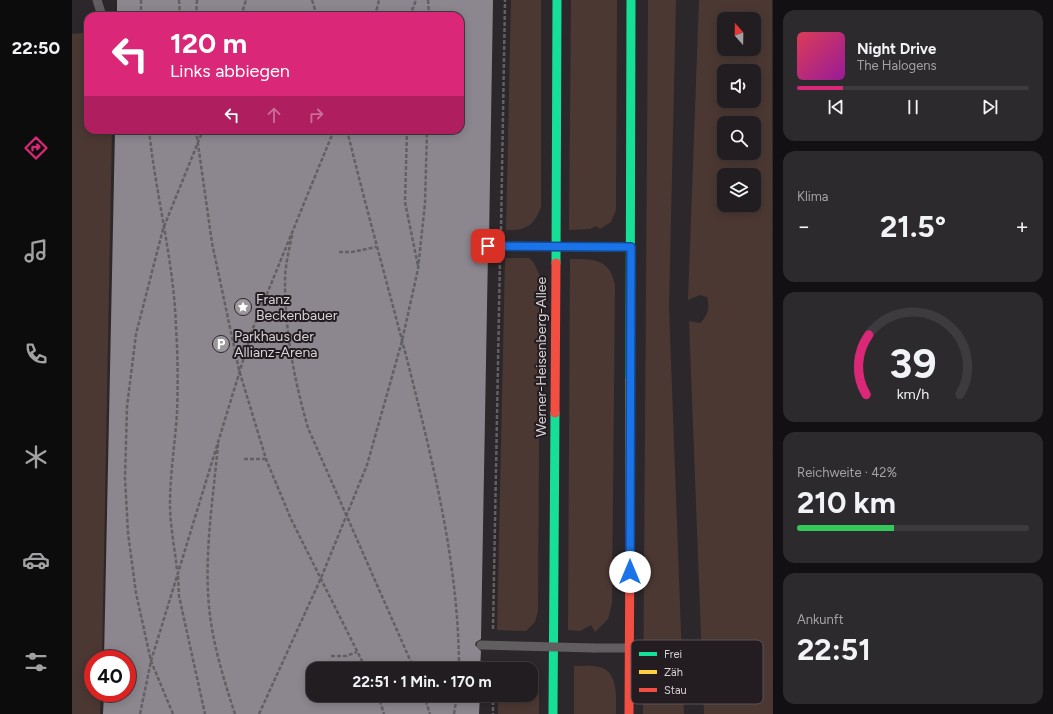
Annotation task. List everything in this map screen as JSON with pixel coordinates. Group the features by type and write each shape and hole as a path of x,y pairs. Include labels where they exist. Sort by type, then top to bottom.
{"street":[{"name":"Werner-Heisenberg-Allee","path":"553,714 557,0"},
{"path":"629,714 631,0"}],"lane":[{"path":"97,0 101,12"},
{"path":"488,246 631,247"},
{"path":"481,645 629,648"}],"path":[{"path":"141,0 141,12"},
{"path":"179,0 180,12"},
{"path":"196,12 197,0"},
{"path":"242,12 246,0"},
{"path":"312,0 315,12"},
{"path":"376,12 379,0"},
{"path":"412,12 416,0"},
{"path":"428,0 429,12"},
{"path":"501,230 505,0"},
{"path":"150,134 163,229 172,271 176,330 177,414 171,461 170,506 178,572 179,596 205,714"},
{"path":"196,134 212,243 239,370 266,459 291,519 362,662"},
{"path":"172,714 151,662 136,593 128,533 125,478 127,407 136,334 163,229 197,147 201,134"},
{"path":"140,714 151,662 239,370 253,328 332,134"},
{"path":"348,134 376,247 430,449 447,534 459,637 459,662"},
{"path":"406,134 405,202 418,269"},
{"path":"259,714 320,578 367,465 402,341 418,269 425,203 427,134"},
{"path":"292,231 285,279 290,359 308,428 411,662"},
{"path":"339,252 352,252 376,247"},
{"path":"493,629 500,258"},
{"path":"218,437 208,566 211,622 219,665 235,714"},
{"path":"244,459 266,459"},
{"path":"331,656 346,656 357,652"},
{"path":"380,702 384,714"},
{"path":"426,702 430,714"},
{"path":"454,714 456,702"},
{"path":"493,702 493,714"}],"shaded area":[{"path":"511,0 541,0 541,207 532,223 518,230 506,230"},
{"path":"571,0 617,0 616,210 611,222 600,229 596,226 590,229 569,230"},
{"path":"648,0 676,0 669,307 681,640 644,640"},
{"path":"699,0 772,0 773,714 704,714 704,704 763,704 763,640 701,640 689,321 700,323 703,320 708,311 707,297 700,295 688,300"},
{"path":"84,32 84,134 112,134 102,650 84,650 84,702 101,702 100,714 72,714 72,34"},
{"path":"505,258 529,258 534,263 540,276 538,611 535,622 526,631 497,630"},
{"path":"570,259 586,259 599,262 609,270 613,276 615,285 612,603 608,619 595,632 591,625 580,631 568,630"},
{"path":"574,666 599,667 610,674 615,687 616,714 574,714"},
{"path":"538,687 539,714 498,714 498,702 538,702"},
{"path":"643,704 684,704 684,714 643,714"}],"building":[{"name":"Parkhaus der Allianz-Arena","path":"117,0 493,0 489,240 485,241 482,246 483,249 488,252 481,639 476,642 475,645 481,651 480,662 306,662 306,702 480,702 479,714 103,714 104,702 136,702 136,650 104,650 115,134 464,134 464,12 117,12"}],"traffic: fast":[{"path":"556,263 557,0"},
{"path":"630,380 631,0"},
{"path":"553,714 555,413"}],"traffic: slow":[{"path":"630,380 630,528"}],"traffic: jam":[{"path":"555,413 556,263"},
{"path":"629,714 630,528"}],"place":[{"name":"Franz Beckenbauer","path":"243,307"},
{"name":"Parkhaus der Allianz-Arena","path":"221,344"}],"route":[{"path":"488,246 631,247 630,572"}]}
